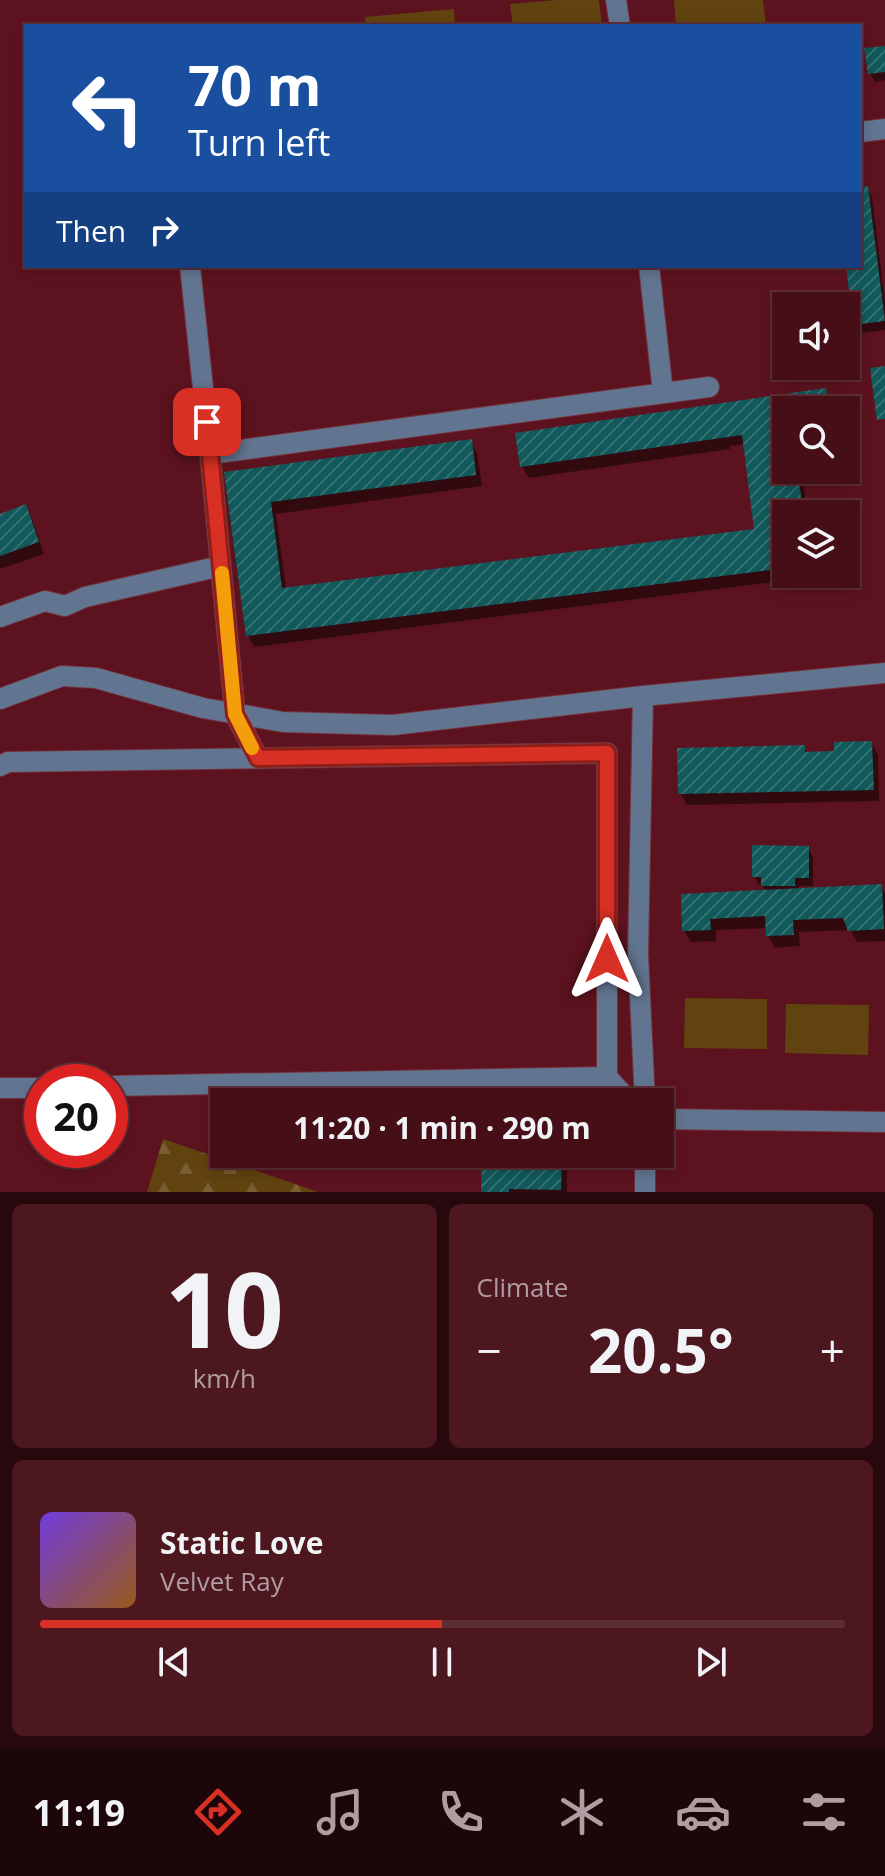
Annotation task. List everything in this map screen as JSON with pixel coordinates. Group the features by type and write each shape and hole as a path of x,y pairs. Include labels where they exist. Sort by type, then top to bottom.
{"street":[{"path":"616,0 620,24"},
{"path":"862,132 885,129"},
{"path":"190,268 235,714 258,758"},
{"path":"649,268 663,393"},
{"path":"210,454 709,387"},
{"path":"0,617 45,601 65,606 85,597 221,566"},
{"path":"0,699 62,676 96,678 203,708 283,722 393,725 643,696 885,673"},
{"path":"643,696 638,954 644,1088"},
{"path":"0,766 8,762 607,753 607,1077 617,1088"},
{"path":"128,1086 607,1077"},
{"path":"0,1088 24,1088"},
{"path":"674,1119 885,1122"},
{"path":"645,1168 645,1192"}],"green space":[{"path":"599,0 602,24 513,24 510,4"},
{"path":"674,0 763,0 766,24 676,24"},
{"path":"454,9 455,24 366,24 365,17"},
{"path":"685,998 767,999 767,1049 684,1048"},
{"path":"786,1004 869,1005 868,1055 785,1053"},
{"path":"163,1139 210,1155 210,1168 248,1168 318,1192 147,1192"}],"building":[{"path":"885,46 885,72 868,74 864,48"},
{"path":"868,186 885,321 860,324 860,292 849,292 846,268 862,268 862,187"},
{"path":"885,366 885,419 877,420 870,368"},
{"path":"826,388 827,396 772,396 772,484 800,484 801,500 772,500 772,570 246,636 224,472 472,439 476,475 271,502 282,588 754,529 742,435 520,467 515,433"},
{"path":"26,504 39,542 0,556 0,514"},
{"path":"872,741 874,790 678,794 677,748 805,745 805,752 834,751 834,742"},
{"path":"752,845 809,846 809,878 795,878 795,886 761,886 761,877 752,877"},
{"path":"882,884 884,929 848,931 843,918 793,920 794,935 766,936 765,916 710,919 711,930 682,931 681,894"},
{"path":"482,1168 562,1168 561,1190 481,1192"}],"slow traffic":[{"path":"222,573 235,714 252,748"}],"route":[{"path":"207,422 235,714 258,758 607,753 607,959"}]}
